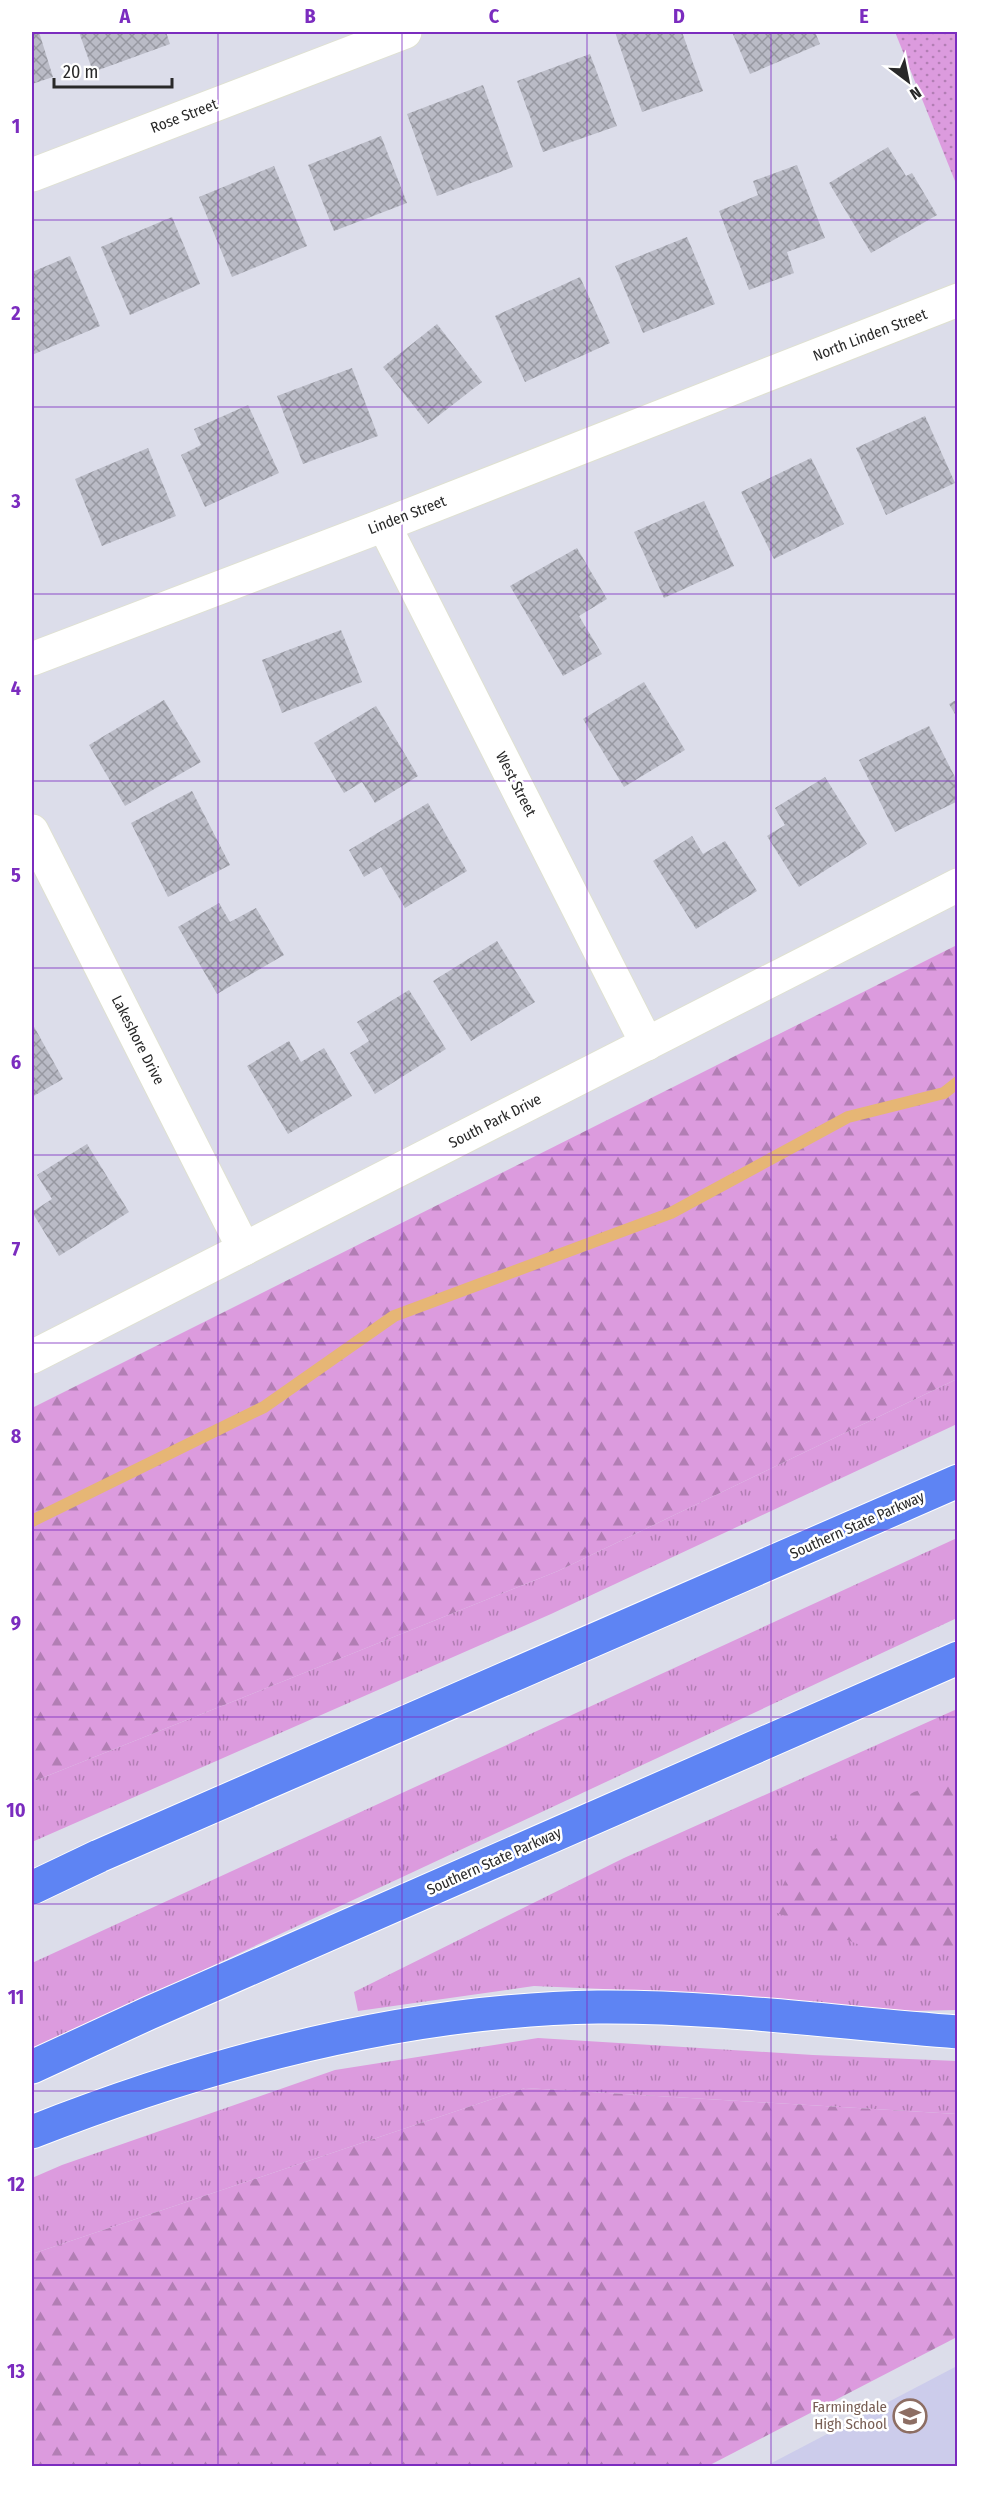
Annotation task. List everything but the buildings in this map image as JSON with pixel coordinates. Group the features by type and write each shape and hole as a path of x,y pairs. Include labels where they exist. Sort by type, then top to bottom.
{"highway":[{"name":"Southern State Parkway","path":"32,1888 99,1856 957,1481"},
{"name":"Southern State Parkway","path":"32,2067 149,2013 957,1658"},
{"path":"32,2132 155,2086 239,2062 443,2020 597,2007 666,2008 957,2032"}],"street":[{"name":"Rose Street","path":"32,176 405,32"},
{"name":"North Linden Street","path":"782,369 957,300"},
{"name":"Linden Street","path":"32,659 384,525 782,369"},
{"name":"West Street","path":"384,525 647,1044"},
{"name":"Lakeshore Drive","path":"32,831 244,1249"},
{"name":"South Park Drive","path":"32,1357 957,885"}],"shaded area":[{"name":"Farmingdale High School","path":"957,2366 957,2466 766,2466"}],"green space":[{"path":"895,32 957,32 957,186"},
{"path":"957,945 957,1379 558,1571 32,1782 32,1408"},
{"path":"957,1379 957,1424 551,1614 32,1842 32,1782 558,1571"},
{"path":"957,1538 957,1618 32,2050 32,1963"},
{"path":"957,1709 957,2010 910,2011 718,1994 534,1986 358,2011 354,1992 624,1858"},
{"path":"957,1778 957,1949 868,1948 772,1911 793,1862 914,1792"},
{"path":"538,2038 813,2055 957,2061 957,2114 525,2088 32,2254 32,2178 62,2165 335,2070"},
{"path":"525,2088 957,2114 957,2337 708,2466 32,2466 32,2254"}],"waterway":[{"path":"32,1521 264,1407 394,1316 671,1213 848,1117 944,1093 958,1082"}],"place":[{"name":"Farmingdale High School","path":"910,2416"}]}
